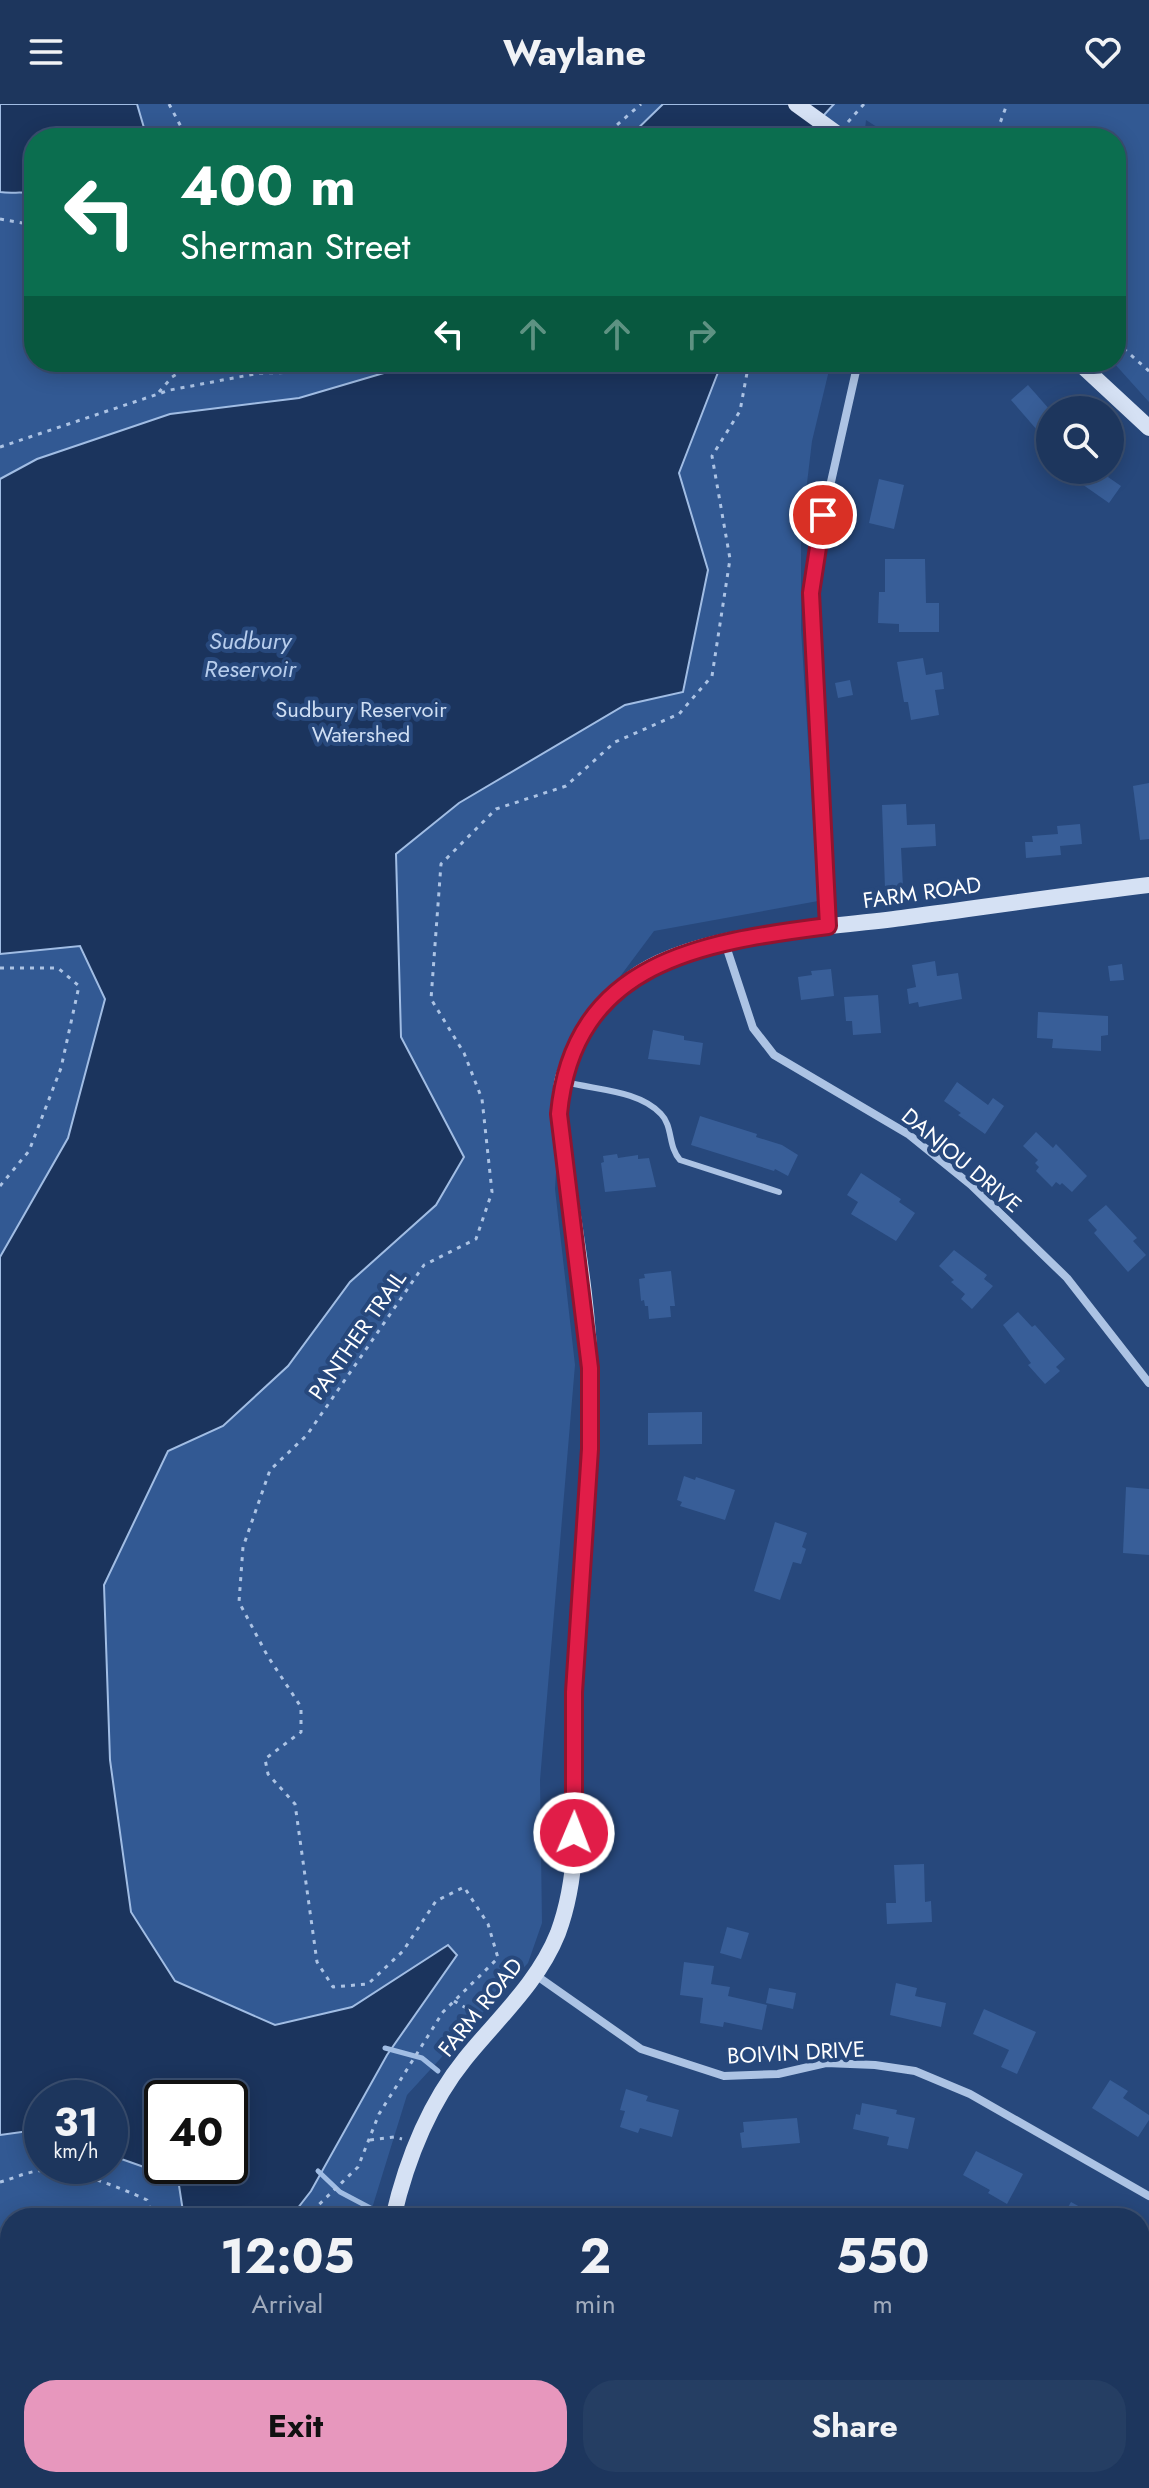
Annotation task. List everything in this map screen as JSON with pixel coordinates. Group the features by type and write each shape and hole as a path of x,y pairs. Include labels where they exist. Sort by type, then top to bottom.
{"street":[{"path":"796,104 830,128"},
{"path":"828,926 811,593 817,544 856,372"},
{"path":"1089,372 1149,428"},
{"name":"FARM ROAD","path":"396,2208 417,2142 440,2095 463,2062 537,1976 558,1933 568,1894 574,1854 574,1692 591,1435 587,1328 559,1114 562,1081 580,1037 603,1005 631,978 669,959 725,943 828,926 1149,885"},
{"name":"DANJOU DRIVE","path":"725,943 753,1028 774,1055 908,1134 971,1185 1067,1278 1149,1383"},
{"name":"BOIVIN DRIVE","path":"537,1976 641,2049 724,2076 778,2074 826,2063 915,2071 970,2094 1149,2196"}],"lane":[{"path":"562,1081 639,1099 661,1113 673,1152 680,1160 779,1192"}],"path":[{"path":"169,104 182,128"},
{"path":"613,128 641,104"},
{"path":"847,128 864,104"},
{"path":"999,126 1007,104"},
{"path":"0,219 24,223"},
{"path":"1126,353 1149,371"},
{"path":"158,394 180,372"},
{"path":"0,447 158,394 260,373 312,372"},
{"name":"PANTHER TRAIL","path":"369,2140 379,2114 443,2012 498,1958 488,1924 464,1887 436,1901 403,1951 368,1984 333,1987 317,1962 295,1804 268,1774 265,1759 301,1732 301,1707 267,1655 239,1602 243,1547 270,1470 307,1435 424,1265 476,1239 492,1192 482,1099 464,1053 431,999 441,864 496,809 566,786 615,742 679,714 712,676 730,559 712,456 740,411 747,372"},
{"path":"0,968 58,968 79,986 61,1068 29,1151 0,1186"},
{"path":"454,2001 495,2024"},
{"path":"315,2208 358,2167 369,2140 394,2137 417,2142"},
{"path":"0,2182 37,2171 49,2171 106,2181 147,2200 150,2208"}],"green space":[{"name":"Sudbury Reservoir Watershed","path":"0,104 1149,104 1149,402 1122,372 1126,372 1126,128 878,128 866,120 865,128 24,128 24,372 829,372 812,441 801,534 801,629 818,901 654,931 563,1053 555,1189 575,1365 540,1780 542,1923 528,1963 407,2095 372,2208 0,2208"}],"water":[{"path":"0,104 137,104 144,128 24,128 24,193 0,192"},
{"path":"663,104 834,104 812,128 638,128"},
{"name":"Sudbury Reservoir","path":"387,372 718,372 679,473 708,570 683,692 625,705 459,803 396,854 401,1037 464,1157 436,1205 350,1282 288,1366 223,1426 168,1451 104,1585 110,1760 131,1912 175,1981 275,2025 352,2007 448,1945 457,1955 387,2055 311,2191 298,2208 182,2208 179,2184 248,2184 248,2080 144,2080 144,2167 128,2161 128,2080 24,2080 24,2132 0,2135 0,1257 68,1138 105,999 80,946 0,954 0,479 37,459 170,414 299,398"}],"building":[{"path":"1028,385 1038,396 1036,429 1011,400"},
{"path":"879,479 904,485 894,529 869,523"},
{"path":"1082,484 1121,486 1109,503"},
{"path":"885,559 925,559 926,603 939,603 939,632 899,632 899,624 878,623 879,592 885,592"},
{"path":"923,658 926,675 942,672 944,689 935,690 939,715 911,720 908,702 904,702 897,662"},
{"path":"850,680 853,695 838,698 835,683"},
{"path":"1149,783 1149,839 1140,840 1133,786"},
{"path":"906,804 907,825 935,824 936,846 901,848 903,887 885,888 882,805"},
{"path":"1080,824 1082,844 1060,846 1061,855 1026,858 1025,842 1033,842 1032,836 1058,834 1057,826"},
{"path":"935,961 937,976 958,973 962,999 919,1007 918,1002 909,1004 907,989 916,987 912,965"},
{"path":"1122,964 1124,980 1110,981 1108,966"},
{"path":"831,969 834,996 801,1000 798,977 812,975 811,971"},
{"path":"878,995 881,1033 853,1035 852,1021 846,1021 844,997"},
{"path":"1038,1012 1108,1016 1108,1035 1101,1036 1101,1051 1052,1048 1053,1039 1037,1038"},
{"path":"653,1030 703,1043 700,1065 648,1059"},
{"path":"957,1082 988,1105 993,1098 1004,1106 985,1134 944,1101"},
{"path":"700,1116 757,1134 756,1137 782,1145 798,1155 788,1176 775,1169 691,1145"},
{"path":"1036,1132 1053,1148 1056,1144 1087,1176 1072,1192 1062,1183 1056,1182 1052,1187 1036,1171 1039,1167 1035,1163 1038,1160 1023,1146"},
{"path":"617,1154 618,1158 638,1155 638,1159 649,1158 656,1187 605,1192 603,1156"},
{"path":"861,1173 901,1199 899,1202 915,1213 896,1241 851,1214 858,1202 847,1195"},
{"path":"1106,1205 1137,1238 1133,1241 1146,1255 1128,1272 1094,1233 1097,1230 1088,1220"},
{"path":"954,1250 987,1275 984,1279 993,1286 972,1309 961,1299 965,1294 939,1266"},
{"path":"671,1271 675,1306 670,1306 671,1317 649,1319 648,1306 645,1306 644,1300 641,1301 639,1279 645,1278 644,1274"},
{"path":"1018,1312 1032,1327 1035,1325 1065,1359 1056,1367 1060,1371 1045,1384 1028,1365 1031,1363 1003,1325"},
{"path":"702,1412 702,1444 648,1445 648,1413"},
{"path":"684,1476 735,1490 725,1520 680,1506 682,1502 677,1500"},
{"path":"1126,1487 1149,1489 1149,1555 1123,1553"},
{"path":"775,1522 807,1533 801,1564 793,1562 780,1600 754,1591"},
{"path":"924,1864 925,1902 931,1901 932,1922 887,1924 886,1903 896,1903 894,1865"},
{"path":"727,1927 749,1933 741,1959 720,1953"},
{"path":"684,1962 714,1966 711,1984 730,1987 728,1996 767,2005 762,2030 724,2022 723,2027 700,2023 703,1998 680,1995"},
{"path":"896,1983 917,1988 915,1996 946,2003 941,2027 890,2015"},
{"path":"769,1988 796,1993 793,2009 766,2003"},
{"path":"984,2009 1036,2032 1017,2074 1001,2067 1009,2050 973,2034"},
{"path":"1110,2080 1128,2091 1123,2098 1149,2115 1138,2137 1092,2108"},
{"path":"626,2089 648,2096 646,2101 679,2110 672,2137 640,2128 638,2133 620,2127 625,2111 620,2110"},
{"path":"862,2103 897,2110 896,2114 915,2118 908,2149 887,2145 889,2137 853,2129"},
{"path":"797,2118 800,2143 742,2148 740,2133 744,2132 743,2122"},
{"path":"976,2151 1023,2174 1007,2204 963,2175"},
{"path":"1071,2202 1082,2208 1068,2208"}],"waterway":[{"path":"385,2048 422,2058 438,2071"},
{"path":"318,2171 340,2192 370,2208"}],"route":[{"path":"574,1833 574,1692 591,1408 587,1328 563,1161 559,1114 562,1081 580,1037 603,1005 631,978 705,946 828,926 811,593 823,515"}]}
